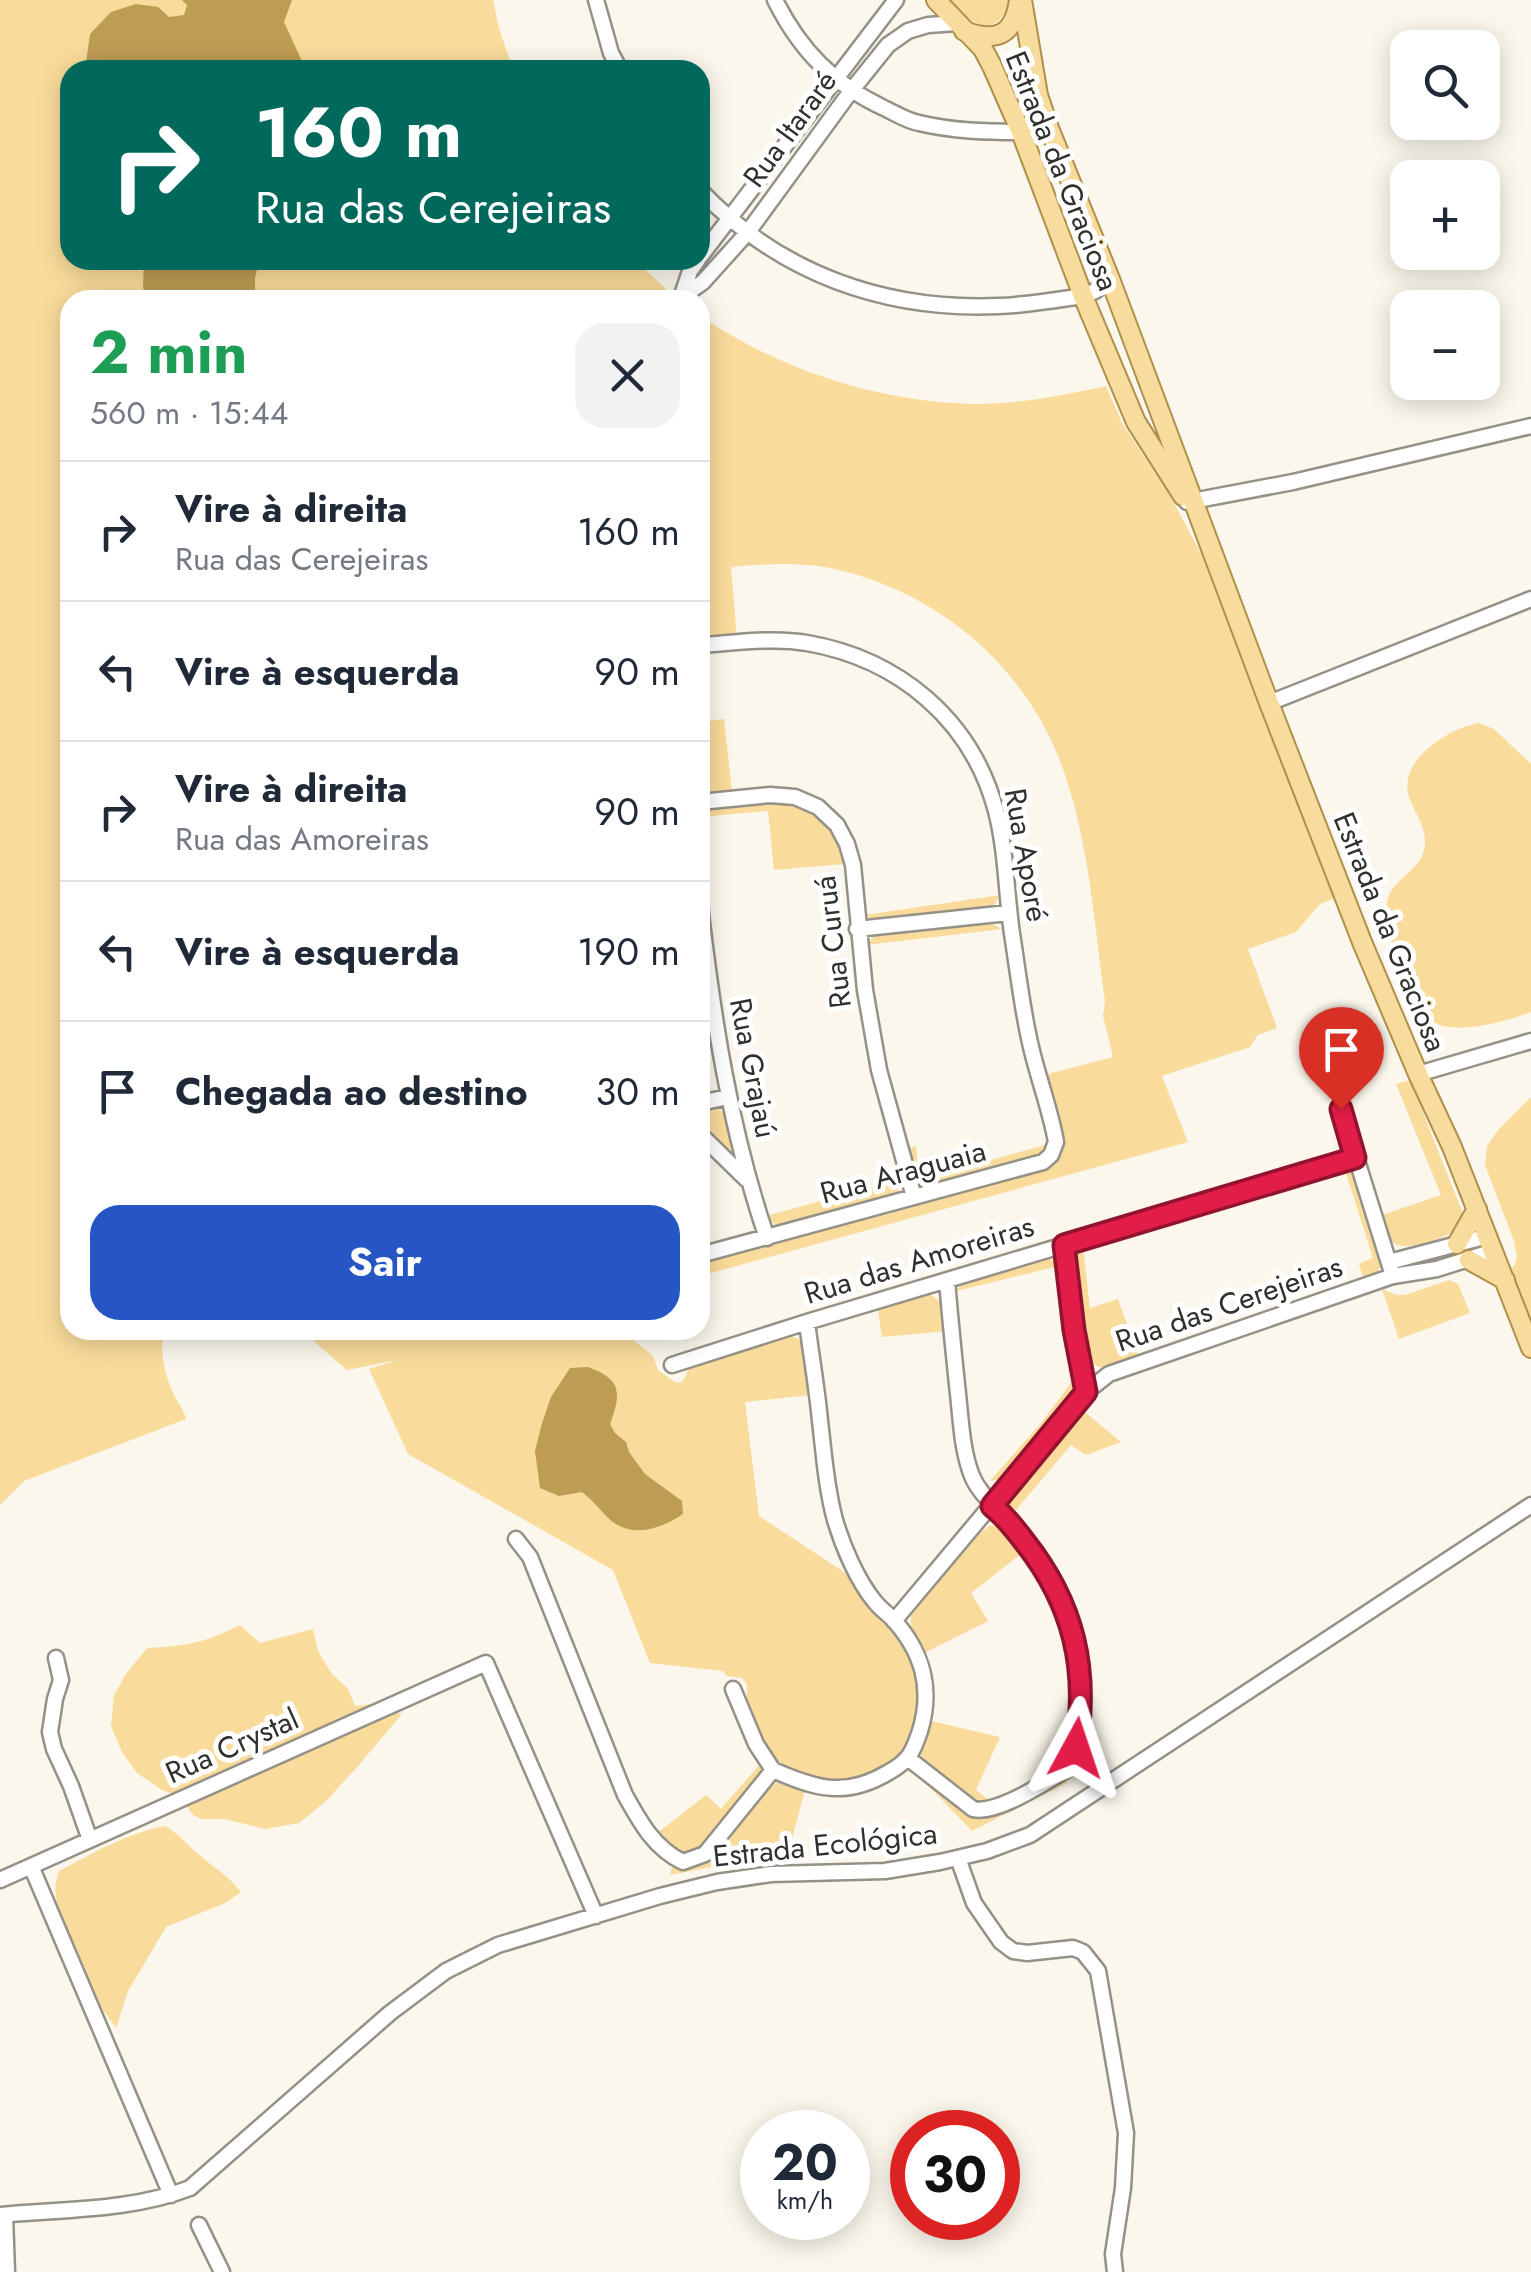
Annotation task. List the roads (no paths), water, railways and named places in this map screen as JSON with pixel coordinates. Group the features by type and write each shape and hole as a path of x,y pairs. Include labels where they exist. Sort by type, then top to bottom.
{"main road":[{"name":"Estrada da Graciosa","path":"936,0 983,49 998,77 1136,422 1190,502"},
{"name":"Estrada da Graciosa","path":"1021,0 1038,94 1049,128 1110,279 1190,502 1362,942 1452,1147 1531,1348"},
{"path":"960,27 980,36 994,36 1009,29 1016,20 1021,0"},
{"path":"1457,1244 1476,1209"},
{"path":"1470,1260 1505,1280"}],"street":[{"path":"596,0 615,60"},
{"path":"775,0 788,28 817,62 850,91 915,123 959,131 1020,132"},
{"name":"Rua Itararé","path":"710,244 896,0"},
{"name":"Rua Itararé","path":"691,290 703,282 748,232 888,45 928,25 960,27"},
{"path":"710,199 778,252 820,276 878,297 928,305 1000,306 1083,296 1110,279"},
{"path":"1190,502 1531,426"},
{"path":"1269,703 1531,599"},
{"name":"Rua Aporé","path":"710,645 804,642 852,655 891,671 929,699 960,734 984,776 996,813 1028,1037 1056,1142 1051,1156"},
{"name":"Rua Curuá","path":"710,801 770,795 795,797 818,807 837,825 847,844 853,865 865,990 880,1070 914,1197"},
{"path":"858,929 1008,914"},
{"name":"Rua Grajaú","path":"710,986 728,1098 747,1181 766,1238"},
{"path":"1418,1074 1531,1041"},
{"path":"710,1102 728,1098"},
{"path":"1341,1109 1391,1269"},
{"path":"710,1144 747,1181"},
{"name":"Rua Araguaia","path":"710,1253 1043,1162 1051,1156"},
{"name":"Rua das Amoreiras","path":"672,1365 1355,1158"},
{"path":"1391,1269 1457,1244 1491,1243"},
{"path":"1391,1269 1437,1269 1470,1260 1491,1243"},
{"path":"1064,1245 1086,1392"},
{"name":"Rua das Cerejeiras","path":"894,1621 1086,1392 1109,1374 1391,1269"},
{"path":"909,1759 973,1809 983,1812 1068,1769 1080,1724 1076,1644 1066,1609 1044,1566 992,1506 974,1481 968,1463 946,1280"},
{"path":"733,1689 756,1744 773,1770 822,1788 843,1789 871,1782 909,1759 926,1710 924,1674 914,1651 894,1621 874,1602 835,1521 806,1322"},
{"name":"Estrada Ecológica","path":"3,2215 136,2203 190,2188 390,2014 446,1971 498,1945 717,1882 770,1874 885,1870 988,1851 1030,1835 1531,1505"},
{"path":"516,1539 530,1558 625,1794 642,1826 665,1854 683,1862 705,1854 773,1770"},
{"path":"56,1658 61,1680 50,1732 90,1840"},
{"name":"Rua Crystal","path":"0,1880 486,1662 596,1916"},
{"path":"958,1858 974,1903 1001,1942 1013,1951 1027,1953 1074,1948 1084,1952 1098,1971 1126,2133 1113,2254 1115,2272"},
{"path":"30,1866 171,2195"},
{"path":"3,2215 7,2272"},
{"path":"200,2225 222,2272"}]}
